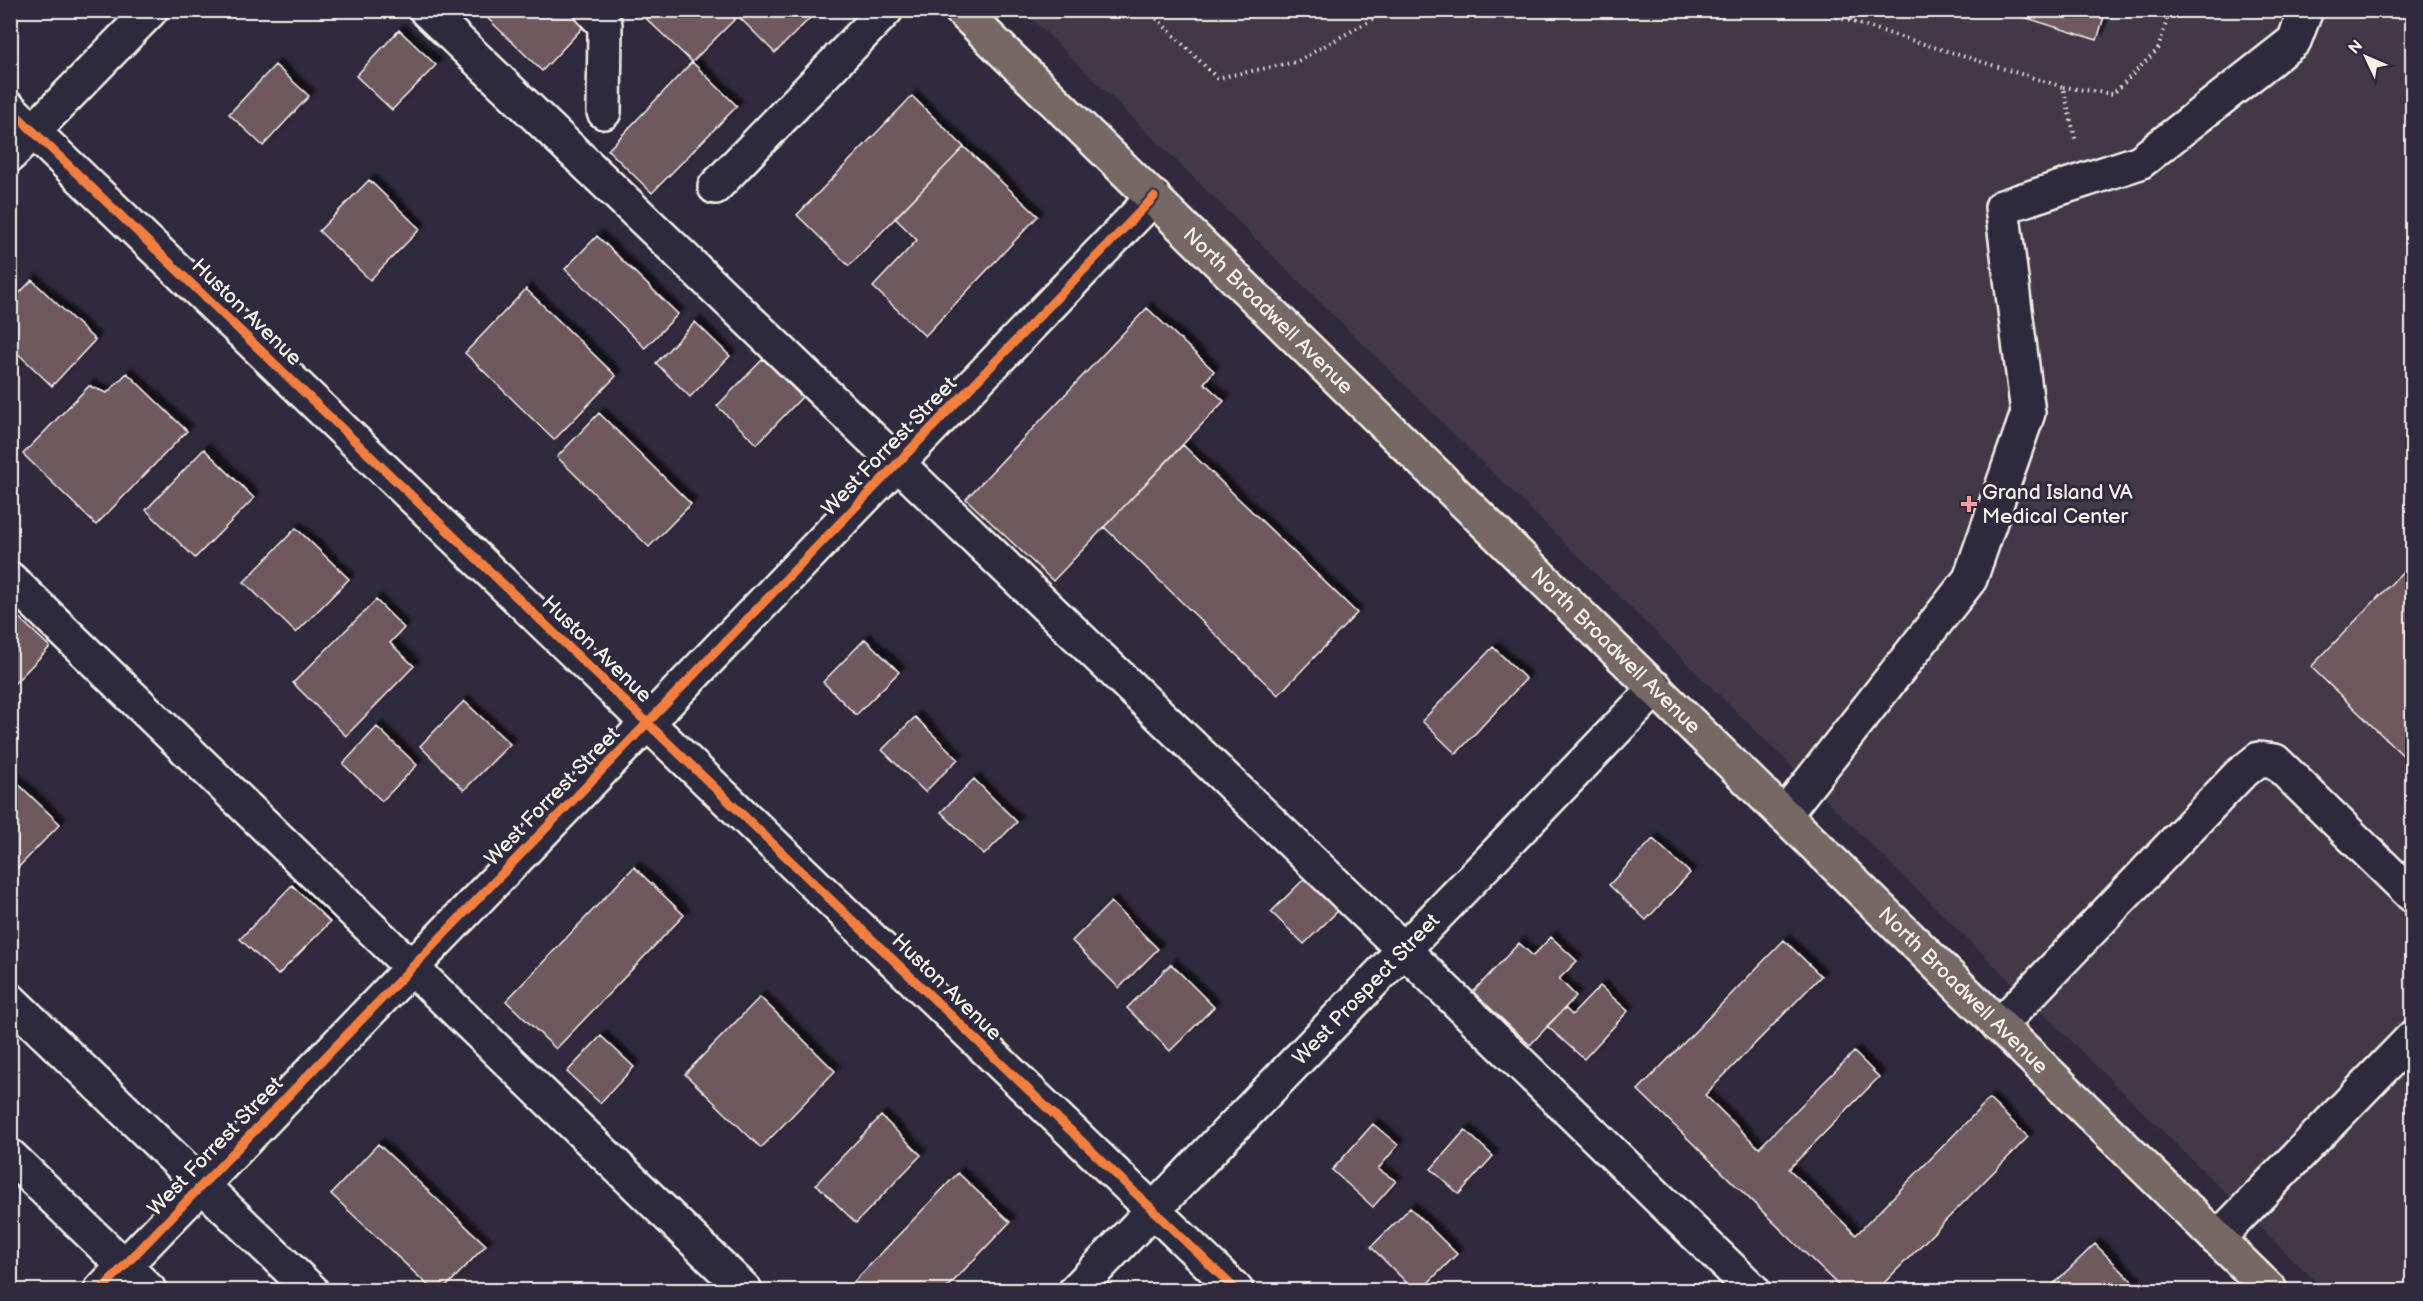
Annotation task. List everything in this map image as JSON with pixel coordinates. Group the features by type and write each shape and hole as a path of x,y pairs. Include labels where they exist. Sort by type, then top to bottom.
{"main road":[{"name":"North Broadwell Avenue","path":"962,10 2270,1290"}],"street":[{"path":"10,155 151,10"},
{"path":"426,10 1404,950 1753,1290"},
{"path":"591,10 605,25 604,112"},
{"path":"1784,815 1970,579 2028,413 2002,207 2140,162 2294,41 2306,10"},
{"path":"715,187 867,17"},
{"name":"Huston Avenue","path":"10,109 1236,1290"},
{"name":"West Forrest Street","path":"101,1290 1154,197"},
{"path":"10,579 745,1290"},
{"name":"West Prospect Street","path":"1076,1290 1656,688"},
{"path":"1999,1026 2239,775 2259,759 2276,761 2412,895"},
{"path":"10,1000 310,1290"},
{"path":"2217,1239 2412,1038"},
{"path":"10,1156 148,1290"}],"path":[{"path":"1148,10 1217,78 1296,62 1389,10"},
{"path":"1814,10 2063,87 2114,94 2157,49 2170,10"},
{"path":"1850,20 1852,10"},
{"path":"2063,87 2085,181"}],"shaded area":[{"name":"Grand Island VA Medical Center","path":"1024,11 2412,11 2412,1290 2324,1290"}],"building":[{"path":"479,10 573,10 587,23 542,71"},
{"path":"637,10 744,10 692,62"},
{"path":"744,10 814,10 816,12 775,53 738,16"},
{"path":"2001,10 2106,10 2097,40"},
{"path":"399,30 436,65 392,110 356,76"},
{"path":"692,62 737,106 652,193 608,150"},
{"path":"275,65 309,96 263,146 229,114"},
{"path":"912,96 964,147 849,266 797,215"},
{"path":"964,147 1038,216 925,336 873,287 917,240 895,218"},
{"path":"369,180 420,229 370,280 319,231"},
{"path":"597,236 678,314 645,348 565,269"},
{"path":"32,280 95,340 52,386 10,346 10,303"},
{"path":"526,289 616,376 554,440 465,353"},
{"path":"1147,308 1214,371 1204,383 1224,401 1053,581 966,499"},
{"path":"695,322 730,356 690,397 656,363"},
{"path":"763,359 802,397 757,444 717,406"},
{"path":"127,373 187,431 96,525 23,454 89,386 107,393"},
{"path":"599,413 691,504 649,547 557,457"},
{"path":"1183,445 1357,613 1278,695 1104,527"},
{"path":"204,449 254,498 195,558 146,510"},
{"path":"296,528 349,579 296,633 244,582"},
{"path":"2412,562 2412,764 2311,667"},
{"path":"376,600 404,628 390,643 414,666 346,736 293,683"},
{"path":"12,611 50,647 10,688 10,612"},
{"path":"865,639 899,672 856,715 823,682"},
{"path":"1493,647 1526,679 1456,754 1422,721"},
{"path":"464,701 510,744 464,790 420,746"},
{"path":"915,717 958,759 925,792 882,750"},
{"path":"377,727 417,765 382,801 343,764"},
{"path":"10,776 60,824 11,875 10,874"},
{"path":"974,779 1017,822 984,855 941,812"},
{"path":"1653,839 1690,873 1646,920 1609,885"},
{"path":"634,867 684,915 556,1049 506,1001"},
{"path":"1308,875 1341,908 1304,944 1271,912"},
{"path":"292,885 330,922 278,975 240,939"},
{"path":"1111,902 1158,949 1119,988 1072,941"},
{"path":"1551,937 1577,961 1559,979 1576,996 1530,1045 1473,992 1519,943 1533,956"},
{"path":"1784,940 1821,976 1705,1095 1759,1148 1854,1052 1879,1077 1789,1169 1856,1235 1989,1099 2028,1137 1877,1290 1843,1290 1638,1090"},
{"path":"1171,964 1214,1007 1170,1051 1127,1008"},
{"path":"1600,986 1628,1011 1584,1059 1547,1026 1565,1008 1572,1015"},
{"path":"760,997 835,1071 761,1148 685,1074"},
{"path":"601,1036 634,1067 600,1103 567,1072"},
{"path":"881,1116 921,1155 856,1223 816,1184"},
{"path":"1373,1124 1398,1145 1378,1169 1396,1181 1373,1207 1332,1170"},
{"path":"1465,1130 1493,1156 1459,1194 1431,1169"},
{"path":"378,1144 486,1245 443,1290 433,1290 331,1194"},
{"path":"958,1173 1010,1222 945,1290 846,1290"},
{"path":"1410,1208 1457,1254 1421,1290 1414,1290 1371,1247"},
{"path":"2095,1244 2135,1284 2129,1290 2047,1290"}],"cycle path":[{"path":"10,109 1236,1290"},
{"path":"101,1290 1154,197"}],"place":[{"name":"Grand Island VA Medical Center","path":"1969,504"}]}
